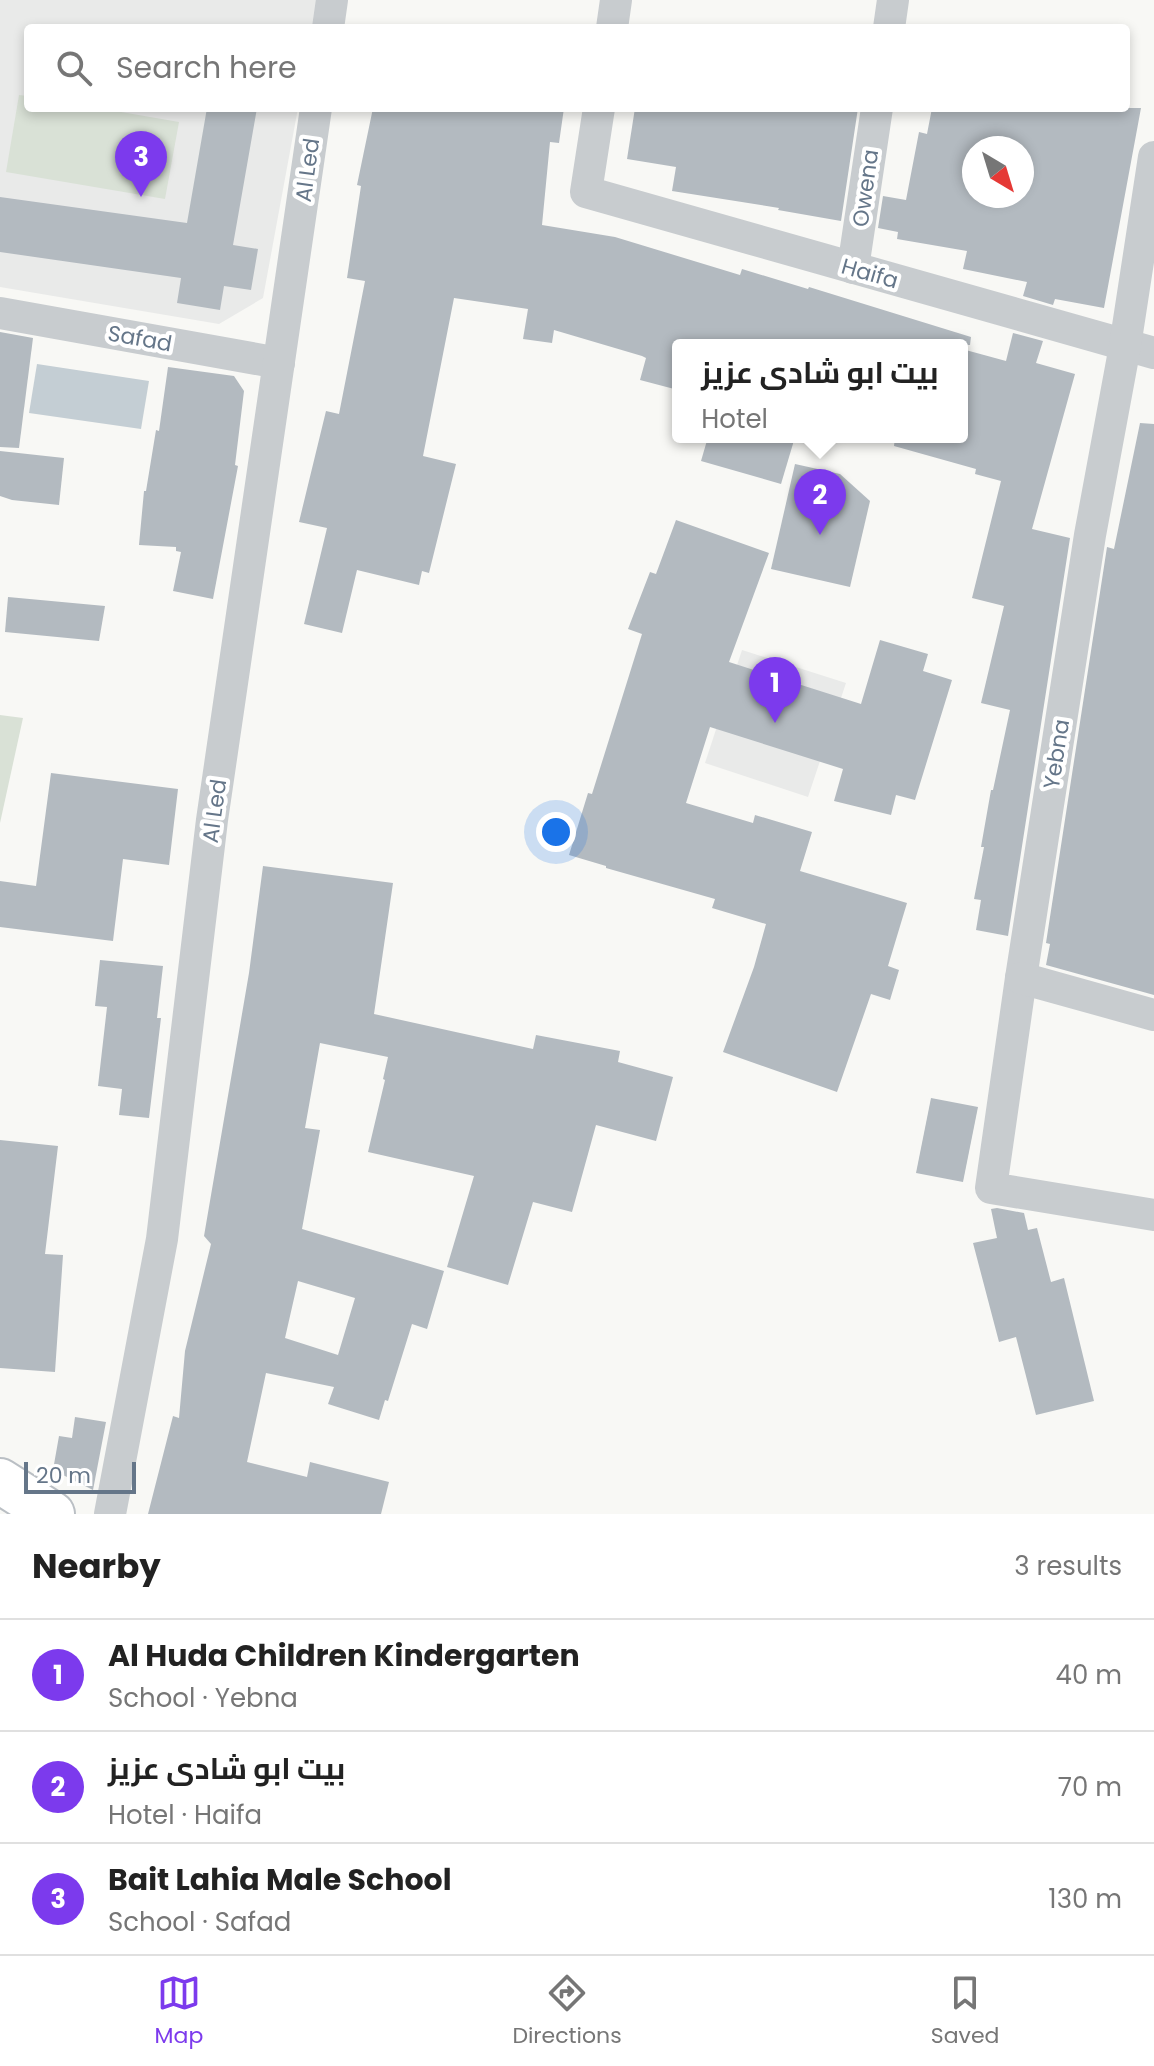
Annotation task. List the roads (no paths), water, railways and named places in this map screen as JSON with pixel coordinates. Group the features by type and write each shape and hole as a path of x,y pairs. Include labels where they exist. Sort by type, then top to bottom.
{"main road":[{"path":"0,1481 52,1514"}],"street":[{"path":"329,24 332,0"},
{"path":"613,24 616,0"},
{"path":"890,24 893,0"},
{"name":"Al Led","path":"110,1514 162,1239 212,820 315,112"},
{"name":"Haifa","path":"598,112 586,192 1139,349"},
{"name":"Owena","path":"853,268 876,112"},
{"name":"Yebna","path":"1154,157 1139,349 1090,535 991,1188 1154,1215"},
{"name":"Safad","path":"0,313 279,363"},
{"path":"1021,978 1154,1015"}],"place":[{"name":"Bait Lahia Male School","path":"141,197"},
{"name":"بيت ابو شادى عزيز","path":"820,535"},
{"name":"Al Huda Children Kindergarten","path":"775,723"}]}
